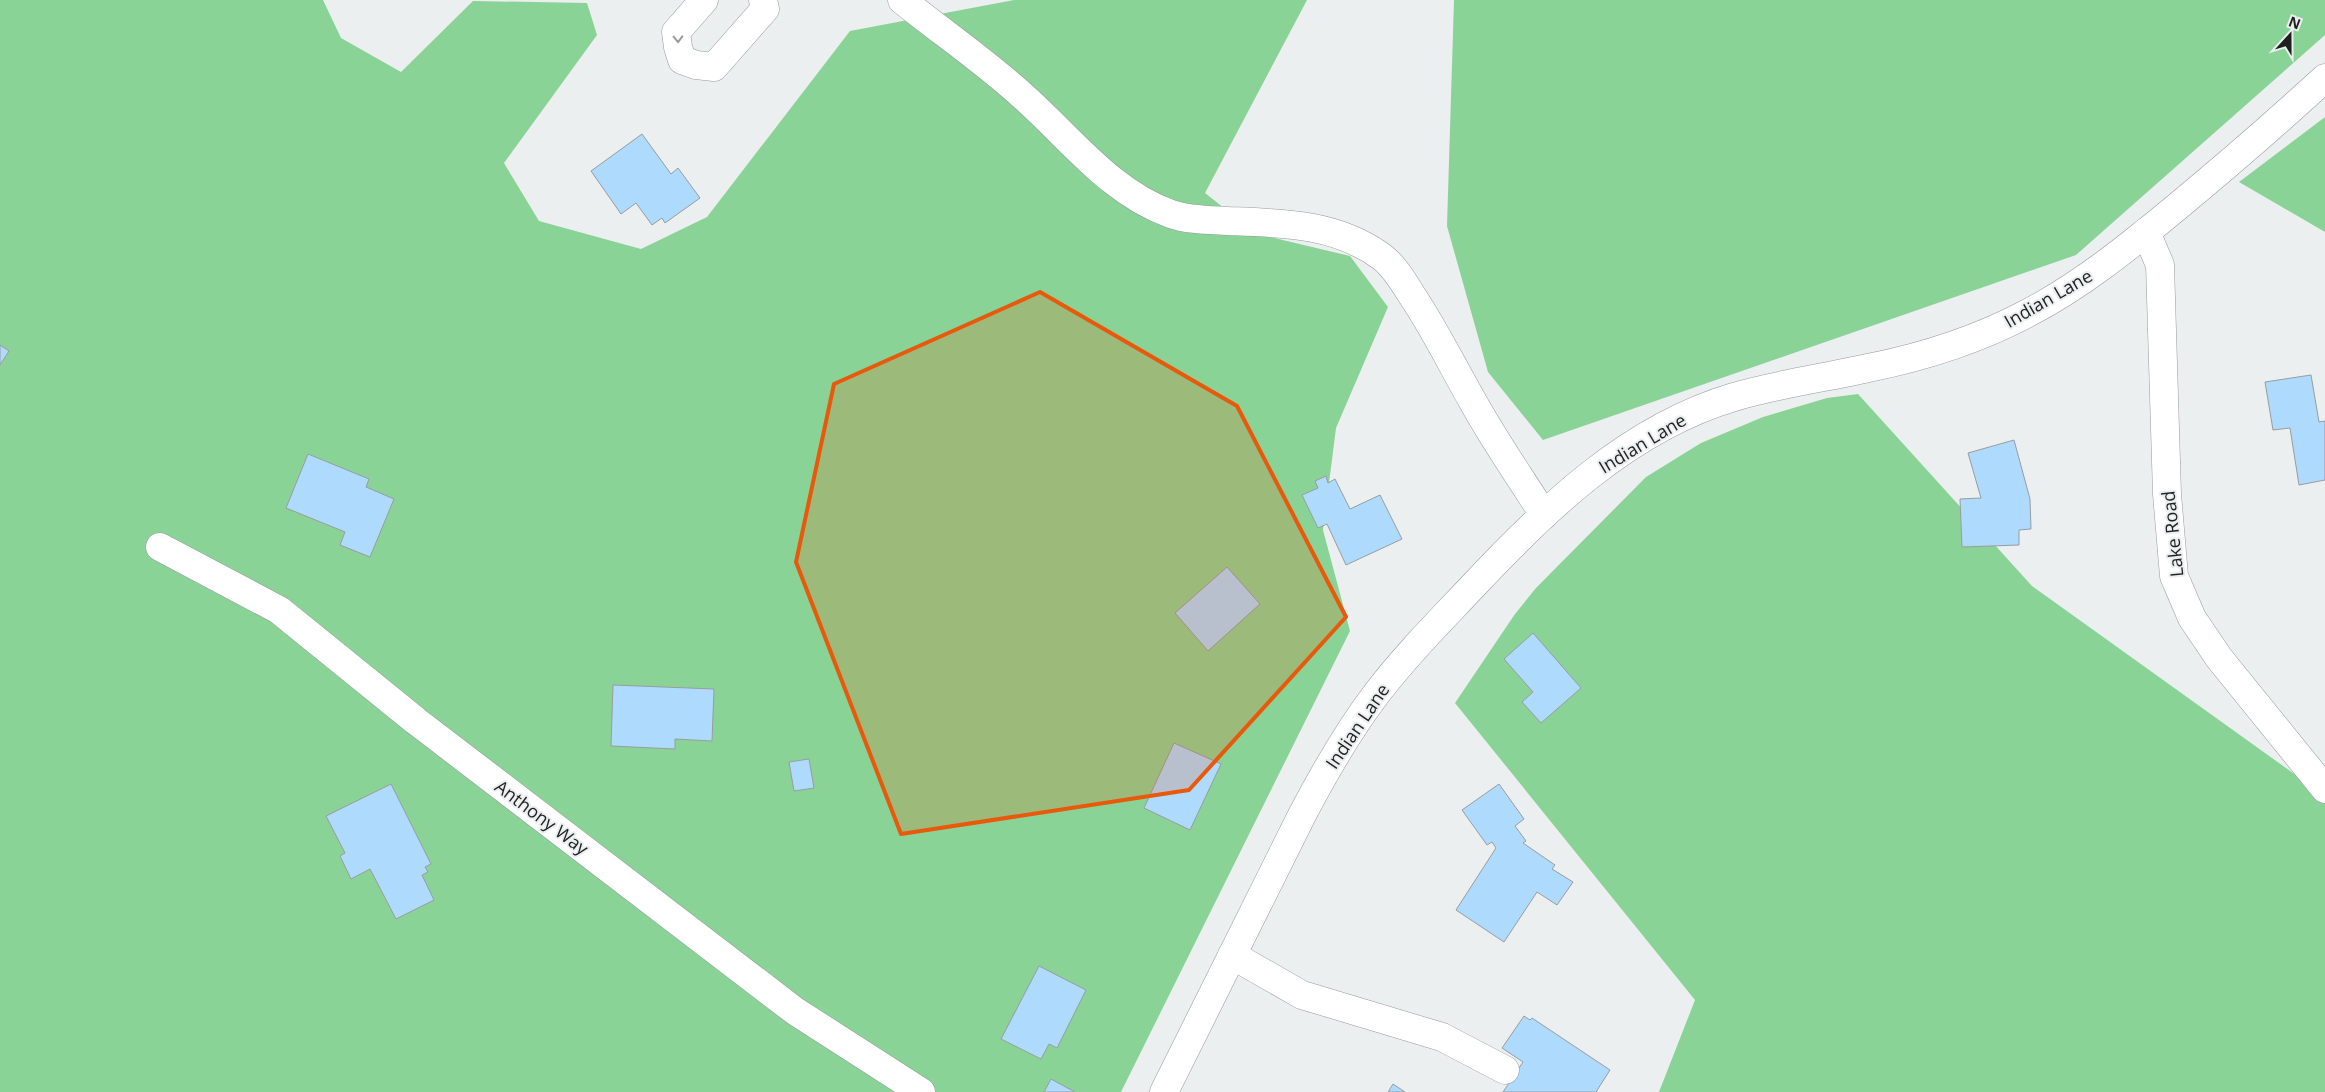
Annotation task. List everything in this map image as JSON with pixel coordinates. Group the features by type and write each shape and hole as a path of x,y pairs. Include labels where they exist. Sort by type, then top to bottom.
{"street":[{"path":"704,0 676,32 678,47 682,60 696,65 714,67 765,9 763,0"},
{"path":"902,0 974,54 1026,98 1101,172 1148,204 1172,214 1199,220 1300,224 1331,231 1383,257 1398,274 1425,315 1473,403 1544,515"},
{"name":"Indian Lane","path":"1164,1092 1321,778 1359,718 1395,670 1429,632 1493,564 1544,515 1594,472 1626,449 1696,411 1734,397 1772,387 1870,368 1954,344 2029,312 2102,266 2146,232 2245,150 2325,78"},
{"name":"Lake Road","path":"2146,232 2160,265 2168,528 2174,576 2192,618 2218,658 2325,790"},
{"name":"Anthony Way","path":"160,547 279,610 416,721 795,1011 921,1092"},
{"path":"1232,955 1302,996 1442,1037 1505,1070"}],"highlighted area":[{"path":"1040,292 1237,406 1346,617 1189,790 901,834 796,562 834,384"}],"green space":[{"path":"0,0 323,0 341,38 401,72 473,1 587,3 597,35 504,163 539,221 641,249 707,217 850,31 1014,0 1307,0 1205,193 1257,234 1350,256 1388,307 1336,428 1323,530 1350,631 1121,1092 0,1092"},
{"path":"1454,0 2325,0 2325,35 2076,255 1543,440 1488,372 1447,226"},
{"path":"2325,117 2325,232 2239,182"},
{"path":"1858,394 2032,586 2325,796 2325,1092 1659,1092 1695,1000 1455,703 1515,614 1536,588 1646,477 1701,443 1763,417 1827,398"}],"building":[{"path":"642,134 671,174 678,168 700,198 665,223 662,218 652,225 636,203 621,214 591,171"},
{"path":"0,345 9,351 0,365"},
{"path":"2311,375 2319,422 2325,421 2325,480 2299,485 2290,428 2273,430 2265,382"},
{"path":"2014,440 2030,499 2031,529 2019,530 2019,545 1962,547 1960,499 1981,498 1968,453"},
{"path":"308,454 369,479 366,487 394,499 370,557 340,545 345,532 286,508"},
{"path":"1326,476 1328,483 1335,479 1350,509 1380,495 1402,539 1346,565 1327,524 1318,528 1302,495 1318,488 1315,481"},
{"path":"1227,567 1260,604 1208,651 1175,613"},
{"path":"1533,633 1581,688 1541,723 1522,702 1533,692 1504,659"},
{"path":"613,685 714,689 712,741 675,739 675,749 611,746"},
{"path":"1174,743 1221,764 1190,830 1144,808"},
{"path":"809,759 814,788 794,791 789,762"},
{"path":"391,784 431,864 425,867 428,872 422,875 434,900 396,919 370,869 351,879 340,856 345,853 326,816"},
{"path":"1499,784 1524,819 1515,826 1526,841 1523,843 1555,865 1552,869 1573,882 1557,905 1537,892 1504,942 1456,910 1496,848 1492,842 1487,845 1462,810"},
{"path":"1039,966 1086,990 1057,1048 1049,1044 1041,1059 1001,1039"},
{"path":"1524,1016 1530,1020 1532,1018 1610,1070 1596,1092 1503,1092 1523,1062 1502,1048"},
{"path":"1051,1079 1075,1092 1044,1092"},
{"path":"1393,1084 1405,1092 1388,1092"}]}
